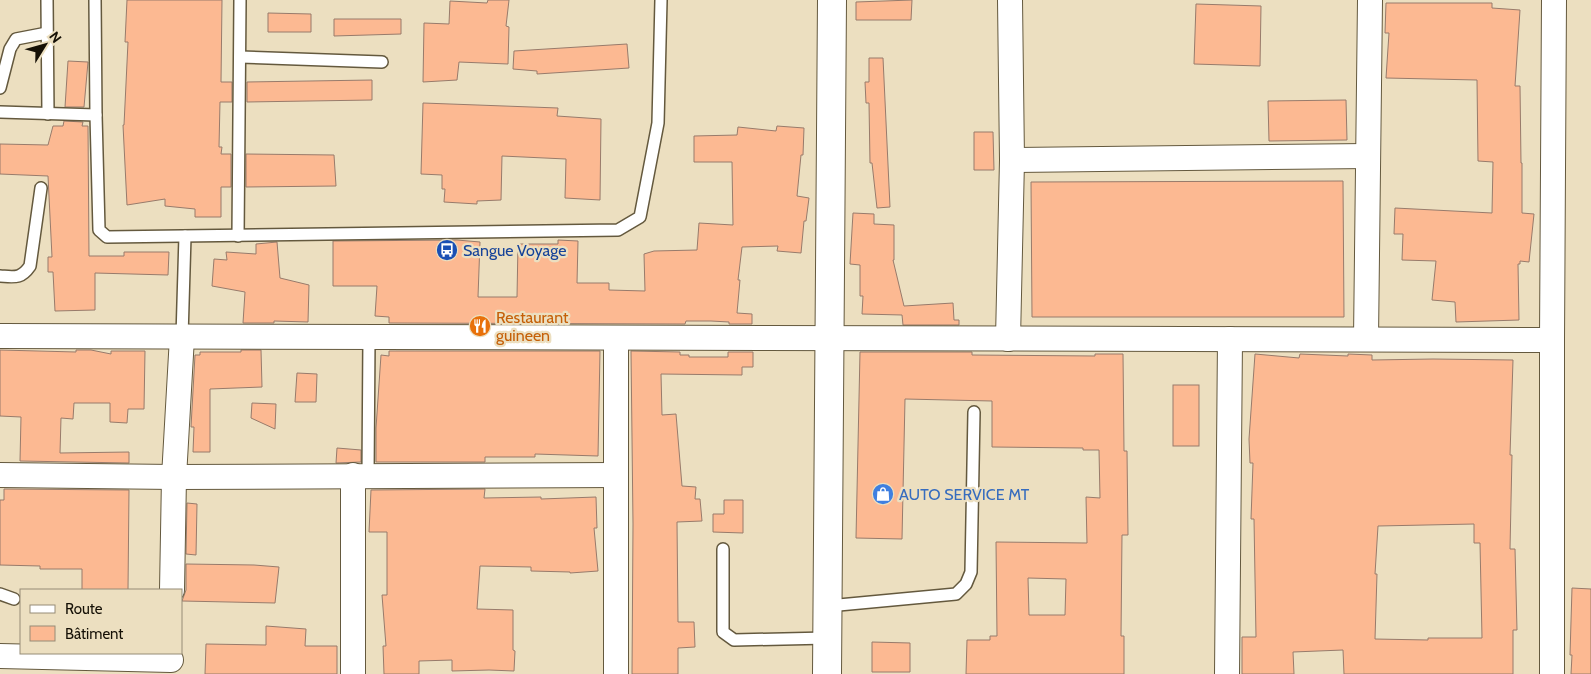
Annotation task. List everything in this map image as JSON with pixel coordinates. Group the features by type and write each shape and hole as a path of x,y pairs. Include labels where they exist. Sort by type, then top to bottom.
{"street":[{"path":"827,674 832,0"},
{"path":"1008,338 1012,160 1010,0"},
{"path":"1366,339 1370,0"},
{"path":"1552,674 1554,0"},
{"path":"1012,160 1368,156"},
{"path":"0,336 1552,340"},
{"path":"172,589 174,476 182,336"},
{"path":"616,338 616,674"},
{"path":"1227,674 1230,339"},
{"path":"0,475 616,475"},
{"path":"353,674 360,475"},
{"path":"0,656 170,662"}],"lane":[{"path":"47,0 48,114"},
{"path":"95,0 99,230 107,237 618,230 640,217 658,123 660,0"},
{"path":"238,236 240,0"},
{"path":"0,88 10,49 16,39 47,33"},
{"path":"240,56 382,62"},
{"path":"0,112 96,115"},
{"path":"0,276 17,277 26,272 30,266 41,188"},
{"path":"182,336 184,236"},
{"path":"360,475 369,337"},
{"path":"828,606 956,594 966,584 970,572 974,412"},
{"path":"723,549 723,632 734,640 827,638"},
{"path":"0,594 14,599"}],"building":[{"path":"127,0 222,0 221,82 232,82 232,102 220,102 219,147 222,147 221,154 231,154 231,187 221,187 221,217 195,217 195,209 165,206 165,199 127,205 123,125 128,42 125,42"},
{"path":"488,0 509,0 506,26 509,27 508,64 459,62 457,80 423,82 424,23 449,24 450,1 487,3"},
{"path":"912,0 911,20 856,20 856,2"},
{"path":"1386,3 1492,3 1492,8 1520,10 1515,86 1520,86 1522,213 1534,214 1529,262 1520,261 1520,264 1518,264 1519,320 1456,322 1455,302 1432,300 1436,261 1402,260 1403,234 1394,234 1395,208 1492,213 1493,162 1478,161 1477,80 1386,78 1389,33 1385,33"},
{"path":"1196,4 1261,6 1260,66 1194,64"},
{"path":"268,13 311,14 311,32 268,32"},
{"path":"334,19 401,19 401,34 334,36"},
{"path":"627,44 629,68 537,74 537,71 513,69 514,51"},
{"path":"869,58 883,58 890,207 877,208 872,163 870,163 869,103 866,103 865,82 869,82"},
{"path":"68,61 88,62 84,107 65,107"},
{"path":"372,80 372,100 247,102 247,82"},
{"path":"1346,100 1347,140 1269,141 1268,101"},
{"path":"423,103 558,108 557,116 601,119 600,200 565,198 566,159 502,156 501,200 477,201 477,204 444,202 445,189 442,189 442,175 421,174"},
{"path":"64,121 83,122 82,126 88,126 89,256 124,256 124,252 169,252 168,275 95,273 95,310 55,311 53,272 48,272 48,257 52,257 48,176 0,174 0,144 48,145 53,126 63,126"},
{"path":"777,126 804,128 803,155 801,155 797,196 809,198 806,221 804,221 801,253 777,251 778,246 742,247 737,313 752,314 752,324 729,324 729,322 711,321 686,321 685,324 389,323 389,317 375,316 377,286 333,286 333,241 457,240 480,242 478,297 517,297 518,244 558,244 558,240 578,241 577,283 609,283 609,290 645,291 644,254 654,251 697,250 699,223 733,225 732,162 694,162 694,136 737,135 738,127 776,131"},
{"path":"974,132 993,132 994,170 974,170"},
{"path":"246,154 334,155 336,186 246,187"},
{"path":"1343,181 1344,317 1032,317 1031,182"},
{"path":"853,213 874,214 874,224 894,225 893,260 904,306 953,303 954,320 959,320 959,325 903,325 902,315 862,314 863,296 860,296 860,265 850,264"},
{"path":"277,242 280,278 309,285 308,322 274,321 274,323 243,323 245,292 212,286 214,259 227,260 226,252 256,254 256,244"},
{"path":"0,350 76,352 76,350 91,350 111,354 111,351 145,351 144,409 128,409 127,423 110,422 110,403 74,403 73,419 61,418 60,453 129,452 129,463 20,461 21,417 0,416"},
{"path":"241,350 261,350 262,387 210,389 210,452 193,452 194,427 191,427 195,355 200,355 200,352 241,352"},
{"path":"389,351 600,351 598,456 535,454 535,457 485,457 485,462 376,462 376,428 381,355 389,356"},
{"path":"631,351 680,352 680,355 689,355 689,357 728,357 728,352 753,352 753,367 742,367 742,375 661,374 662,415 676,414 682,486 696,487 695,499 700,499 702,521 677,522 678,622 694,622 695,647 678,648 678,674 632,674"},
{"path":"860,352 972,352 972,355 1095,356 1095,354 1123,354 1124,451 1127,451 1128,535 1122,535 1121,636 1124,636 1124,674 966,674 967,640 990,640 990,636 997,636 996,542 1087,543 1086,497 1100,498 1099,450 1083,450 1083,448 992,447 992,401 905,399 902,539 856,538","holes":["1028,578 1066,579 1065,615 1029,615"]},
{"path":"1255,354 1299,358 1300,354 1372,355 1372,360 1513,360 1510,549 1515,549 1517,630 1513,630 1513,674 1344,674 1343,650 1293,652 1294,674 1242,674 1242,637 1256,637 1254,519 1251,519 1253,463 1250,463 1249,439","holes":["1474,524 1474,543 1480,543 1482,638 1375,639 1377,574 1375,574 1378,526"]},
{"path":"297,373 317,374 316,402 295,402"},
{"path":"1173,385 1199,385 1199,446 1173,446"},
{"path":"252,403 276,404 275,429 251,418"},
{"path":"337,448 361,450 361,462 336,463"},
{"path":"4,489 129,490 128,589 82,589 82,569 40,569 40,566 0,565 0,500 4,500"},
{"path":"485,489 484,498 541,497 541,499 596,497 597,528 594,528 598,571 570,573 531,571 531,567 480,566 477,609 513,610 514,671 452,671 452,660 419,661 419,674 384,674 383,646 386,646 382,595 387,595 387,532 369,532 371,490"},
{"path":"724,500 743,500 743,533 713,532 713,514 724,514"},
{"path":"187,503 197,504 196,555 186,554"},
{"path":"186,564 279,567 275,603 182,601 186,590"},
{"path":"1572,588 1591,589 1591,674 1571,674"},
{"path":"266,626 306,629 305,646 337,646 337,674 205,674 206,644 266,645"},
{"path":"872,642 910,643 910,672 872,672"}],"place":[{"name":"Sangue Voyage","path":"447,250"},
{"name":"Restaurant guineen","path":"480,326"},
{"name":"AUTO SERVICE MT","path":"883,494"}]}
